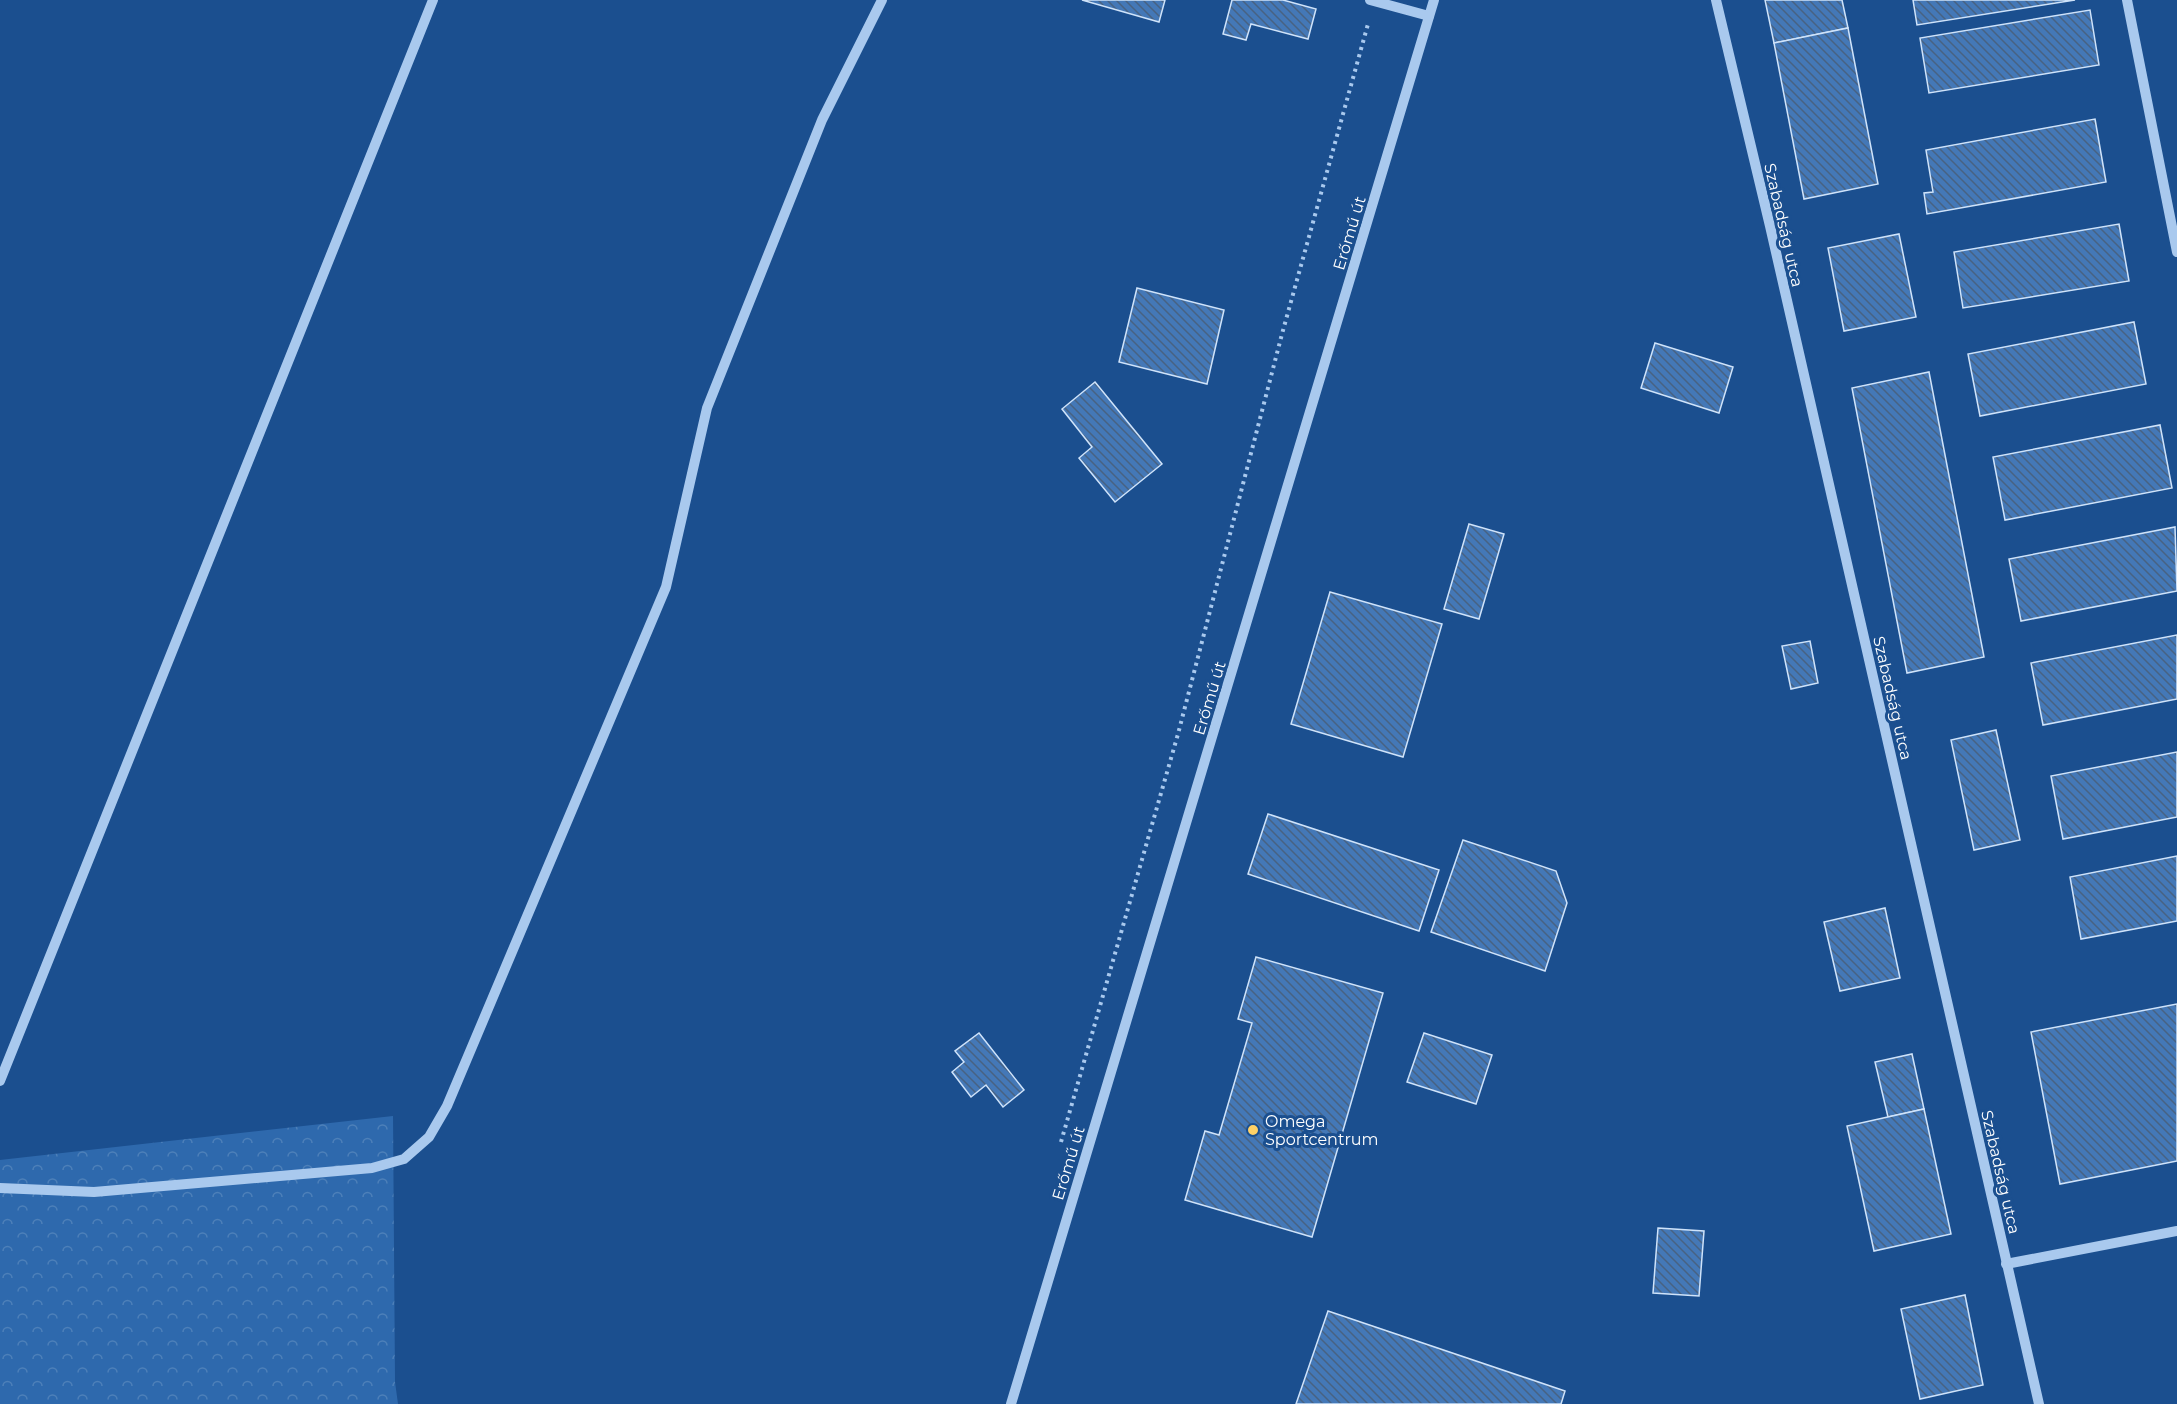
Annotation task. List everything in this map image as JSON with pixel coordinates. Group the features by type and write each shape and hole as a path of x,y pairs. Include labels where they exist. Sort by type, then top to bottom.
{"street":[{"path":"0,1081 433,0"},
{"path":"0,1188 94,1192 372,1168 404,1159 429,1137 447,1106 666,587 707,408 822,120 882,0"},
{"name":"Erőmű út","path":"1011,1404 1434,0"},
{"name":"Szabadság utca","path":"1716,0 2039,1404"},
{"path":"2127,0 2177,252"},
{"path":"1373,1 1429,16"},
{"path":"2006,1264 2177,1231"}],"path":[{"path":"1059,1148 1178,734 1282,334 1373,1"}],"green space":[{"path":"393,1116 395,1382 398,1404 0,1404 0,1160"}],"building":[{"path":"1082,0 1165,0 1159,22"},
{"path":"1232,0 1283,0 1316,9 1308,39 1251,24 1246,40 1223,34"},
{"path":"1765,0 1842,0 1848,28 1774,43"},
{"path":"1913,0 2075,0 1917,25"},
{"path":"2090,10 2099,65 1929,93 1920,38"},
{"path":"1848,28 1878,184 1804,199 1774,43"},
{"path":"2095,119 2106,182 1927,214 1924,193 1933,192 1926,150"},
{"path":"2119,224 2129,281 1963,308 1954,252"},
{"path":"1899,234 1916,317 1844,331 1828,248"},
{"path":"1137,288 1224,310 1207,384 1119,362"},
{"path":"2134,322 2146,384 1980,416 1968,354"},
{"path":"1655,343 1733,367 1719,413 1641,388"},
{"path":"1929,372 1984,657 1907,673 1852,388"},
{"path":"1095,382 1162,464 1115,502 1079,458 1092,447 1062,409"},
{"path":"2160,425 2172,488 2005,520 1993,457"},
{"path":"1469,524 1504,534 1479,619 1444,609"},
{"path":"2175,527 2177,591 2021,621 2009,559"},
{"path":"1330,592 1442,624 1403,757 1291,724"},
{"path":"2177,635 2177,699 2043,725 2031,663"},
{"path":"1810,641 1818,683 1791,689 1782,646"},
{"path":"1996,730 2020,840 1974,850 1951,740"},
{"path":"2177,752 2177,817 2063,839 2051,776"},
{"path":"1268,814 1439,870 1419,931 1248,874"},
{"path":"1463,840 1556,871 1567,903 1545,971 1431,932"},
{"path":"2177,856 2177,921 2081,939 2070,877"},
{"path":"1885,908 1900,978 1840,991 1824,922"},
{"path":"1256,957 1383,993 1312,1237 1185,1200 1205,1131 1219,1135 1252,1023 1238,1019"},
{"path":"2177,1004 2177,1161 2060,1184 2031,1032"},
{"path":"979,1033 1024,1090 1003,1107 986,1085 971,1097 952,1072 964,1062 955,1051"},
{"path":"1424,1033 1492,1055 1476,1104 1407,1082"},
{"path":"1912,1054 1924,1109 1888,1117 1875,1062"},
{"path":"1924,1109 1951,1234 1874,1251 1847,1126"},
{"path":"1658,1228 1704,1231 1699,1296 1653,1293"},
{"path":"1965,1295 1983,1385 1920,1399 1901,1309"},
{"path":"1328,1311 1565,1391 1561,1404 1296,1404"}],"place":[{"name":"Omega Sportcentrum","path":"1253,1130"}]}
